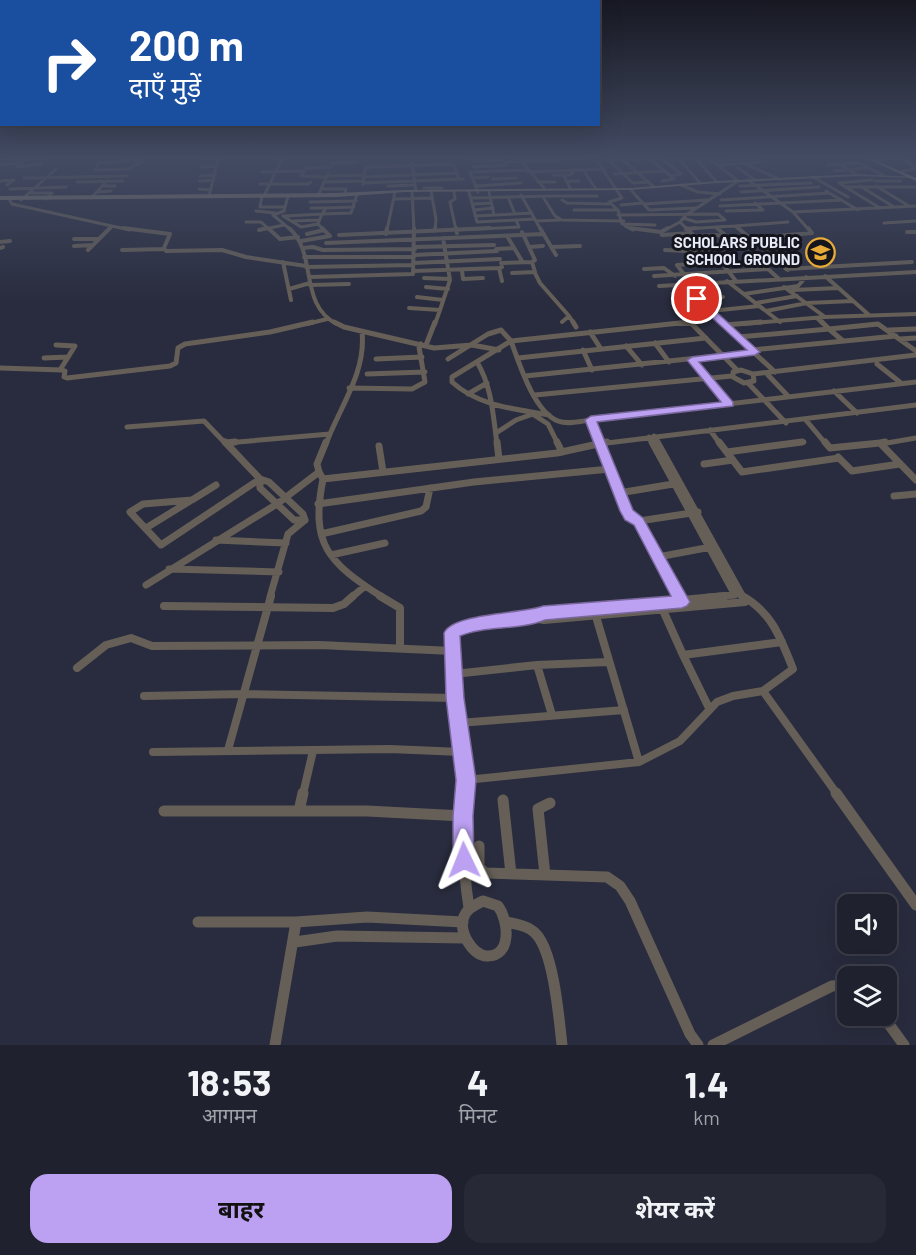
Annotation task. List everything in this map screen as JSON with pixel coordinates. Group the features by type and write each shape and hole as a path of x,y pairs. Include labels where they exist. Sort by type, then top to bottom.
{"street":[{"path":"16,205 62,213 112,226 171,234 164,249"},
{"path":"261,205 260,207 285,207"},
{"path":"319,222 325,205"},
{"path":"386,234 393,205"},
{"path":"411,205 415,248 413,271"},
{"path":"433,205 435,231"},
{"path":"451,205 458,239"},
{"path":"473,205 479,229"},
{"path":"492,205 494,215"},
{"path":"511,205 515,214"},
{"path":"527,205 556,255"},
{"path":"548,205 555,216 562,220"},
{"path":"610,205 618,213 624,226 633,230 661,232 662,235 725,235 709,221"},
{"path":"621,205 626,205"},
{"path":"645,205 649,210"},
{"path":"655,205 659,209"},
{"path":"680,205 685,208"},
{"path":"661,232 701,205"},
{"path":"720,206 757,205 763,210 726,212"},
{"path":"752,238 812,233 783,205"},
{"path":"850,205 858,210"},
{"path":"858,205 866,209"},
{"path":"875,205 881,208"},
{"path":"891,205 895,207"},
{"path":"793,212 916,206"},
{"path":"276,217 285,207"},
{"path":"276,217 348,214 354,207"},
{"path":"311,208 354,207"},
{"path":"474,210 493,208"},
{"path":"630,211 696,208"},
{"path":"669,209 674,216"},
{"path":"574,210 674,216 695,221 725,220 718,214 683,218"},
{"path":"258,212 260,216 319,222"},
{"path":"475,216 532,213"},
{"path":"285,216 298,225"},
{"path":"276,217 299,239 315,302 327,319 362,332 424,345 443,348 472,345 499,350"},
{"path":"683,218 686,228 722,262 736,281"},
{"path":"516,220 535,259 532,262 540,283 576,327"},
{"path":"477,222 562,220 655,223 624,226"},
{"path":"246,222 259,221 280,239 330,236 319,222"},
{"path":"884,223 916,221"},
{"path":"259,230 298,225 303,227 319,222"},
{"path":"686,228 788,222"},
{"path":"908,222 916,226"},
{"path":"88,250 112,226"},
{"path":"735,226 752,238 796,278"},
{"path":"339,235 519,227"},
{"path":"307,234 324,230"},
{"path":"908,232 916,232"},
{"path":"368,249 370,234"},
{"path":"326,243 544,234"},
{"path":"507,236 522,261"},
{"path":"492,237 500,263 502,282"},
{"path":"349,388 412,389 425,382 419,347 424,345 440,310 450,279 443,238"},
{"path":"74,239 99,239"},
{"path":"0,242 10,241"},
{"path":"74,246 93,245"},
{"path":"529,247 543,246"},
{"path":"551,248 580,246"},
{"path":"303,248 514,248"},
{"path":"304,257 414,256 496,248"},
{"path":"122,250 164,249 171,252 222,250 246,257 306,267 448,262 500,263"},
{"path":"665,250 710,252"},
{"path":"329,267 332,258"},
{"path":"345,266 347,258"},
{"path":"283,262 285,281 291,300"},
{"path":"310,277 413,274 413,271 449,271 500,263 532,262"},
{"path":"683,273 677,265 722,262"},
{"path":"654,276 728,270 912,262"},
{"path":"385,274 412,265"},
{"path":"644,269 664,268 683,284"},
{"path":"766,269 786,289 825,317"},
{"path":"462,270 463,279 483,278"},
{"path":"659,286 916,272"},
{"path":"512,273 535,273"},
{"path":"825,276 895,334 916,355"},
{"path":"786,289 801,284 806,277"},
{"path":"424,278 450,279"},
{"path":"727,281 780,322"},
{"path":"700,283 707,291 693,294 697,299 775,372"},
{"path":"289,289 310,284 349,284"},
{"path":"426,287 448,289"},
{"path":"744,294 786,289 838,288"},
{"path":"711,311 757,305 797,296"},
{"path":"417,297 443,300"},
{"path":"697,299 723,297"},
{"path":"766,311 807,303 853,301"},
{"path":"410,308 440,310"},
{"path":"725,325 825,317 916,314"},
{"path":"562,322 569,316"},
{"path":"817,318 843,341"},
{"path":"0,368 60,370 64,372 64,378 67,378 170,366 176,363 180,346 185,344 270,332 327,319"},
{"path":"916,355 877,364 754,375 737,370 690,322 512,341 451,379 458,388 489,403 549,415 561,422 916,382"},
{"path":"738,337 875,324 895,334 916,338"},
{"path":"525,376 692,360 895,334 916,329"},
{"path":"448,359 488,334 501,330 512,341 525,376 549,415"},
{"path":"362,332 365,343 362,363 317,464 321,476 318,504 321,534 322,541 331,555 365,586 400,608 400,647"},
{"path":"590,332 601,349"},
{"path":"518,358 706,338"},
{"path":"655,343 669,362"},
{"path":"56,345 75,346 60,370"},
{"path":"626,346 642,365"},
{"path":"584,351 592,370"},
{"path":"754,375 916,355"},
{"path":"44,358 68,357"},
{"path":"376,359 422,357"},
{"path":"692,360 729,404"},
{"path":"477,362 487,383 499,459"},
{"path":"877,364 901,383"},
{"path":"733,377 733,372 737,370"},
{"path":"367,374 425,372"},
{"path":"748,383 754,381 754,375"},
{"path":"768,375 788,396"},
{"path":"536,397 733,377 748,383 786,424"},
{"path":"468,394 487,383"},
{"path":"834,391 857,413"},
{"path":"146,585 321,476 383,472 562,452 653,438 786,424 916,406"},
{"path":"806,421 916,406"},
{"path":"496,433 516,420 534,413"},
{"path":"534,413 548,424 562,452"},
{"path":"591,420 630,516 639,521 684,605"},
{"path":"127,427 204,421 260,479 268,482 303,514 305,520"},
{"path":"806,421 852,471 900,464"},
{"path":"710,431 742,472 839,458"},
{"path":"226,443 330,434"},
{"path":"469,908 465,883 463,816 466,780 460,752 452,633 458,629 497,621 533,618 544,620 594,612 684,605 743,604 745,602 708,547 694,512 653,438"},
{"path":"830,448 916,438"},
{"path":"727,452 804,442"},
{"path":"880,443 916,480"},
{"path":"379,446 383,472"},
{"path":"704,464 733,460"},
{"path":"318,504 430,488 610,469"},
{"path":"260,479 260,488 294,520 305,520"},
{"path":"192,500 143,504 131,510 130,513 161,545 260,479"},
{"path":"619,493 679,483"},
{"path":"146,528 216,485"},
{"path":"321,534 421,511 426,507 430,488"},
{"path":"894,496 916,494"},
{"path":"639,521 694,512"},
{"path":"466,780 639,762 667,751 679,742 693,729 709,708 726,698 763,691 793,669 782,642 763,608 739,595 717,547 694,512"},
{"path":"228,750 288,534 305,520"},
{"path":"216,540 285,543"},
{"path":"331,555 385,543"},
{"path":"658,557 717,547"},
{"path":"169,569 279,572"},
{"path":"164,606 333,608 344,604 365,586"},
{"path":"662,607 709,708"},
{"path":"594,612 639,762"},
{"path":"77,668 106,645 131,638 152,646 400,647 453,651"},
{"path":"683,655 782,642"},
{"path":"454,674 537,665 608,662"},
{"path":"537,665 552,715"},
{"path":"763,691 916,905"},
{"path":"144,696 243,694 455,698"},
{"path":"459,723 624,710"},
{"path":"153,752 390,749 460,752"},
{"path":"299,811 313,751"},
{"path":"504,800 511,874"},
{"path":"546,875 538,809 550,803"},
{"path":"164,811 367,811 463,816"},
{"path":"479,846 479,867 483,872 607,877 620,886 630,901 690,1034 698,1045"},
{"path":"491,902 503,913 506,922 506,940 496,952 489,955 475,952 464,938 463,922 469,908 476,903 491,902"},
{"path":"198,922 296,922 367,917 463,922"},
{"path":"275,1045 295,942 296,922"},
{"path":"506,922 528,928 543,943 555,990 562,1045"},
{"path":"295,942 337,936 464,938"},
{"path":"713,1045 832,986 837,986"},
{"path":"890,1026 904,1045"}],"place":[{"name":"SCHOLARS PUBLIC SCHOOL GROUND","path":"821,252"}],"route":[{"path":"464,860 463,816 466,780 460,752 452,633 458,629 497,621 533,618 543,613 682,602 639,521 630,516 627,511 591,420 729,404 692,360 755,352 697,299"}]}
